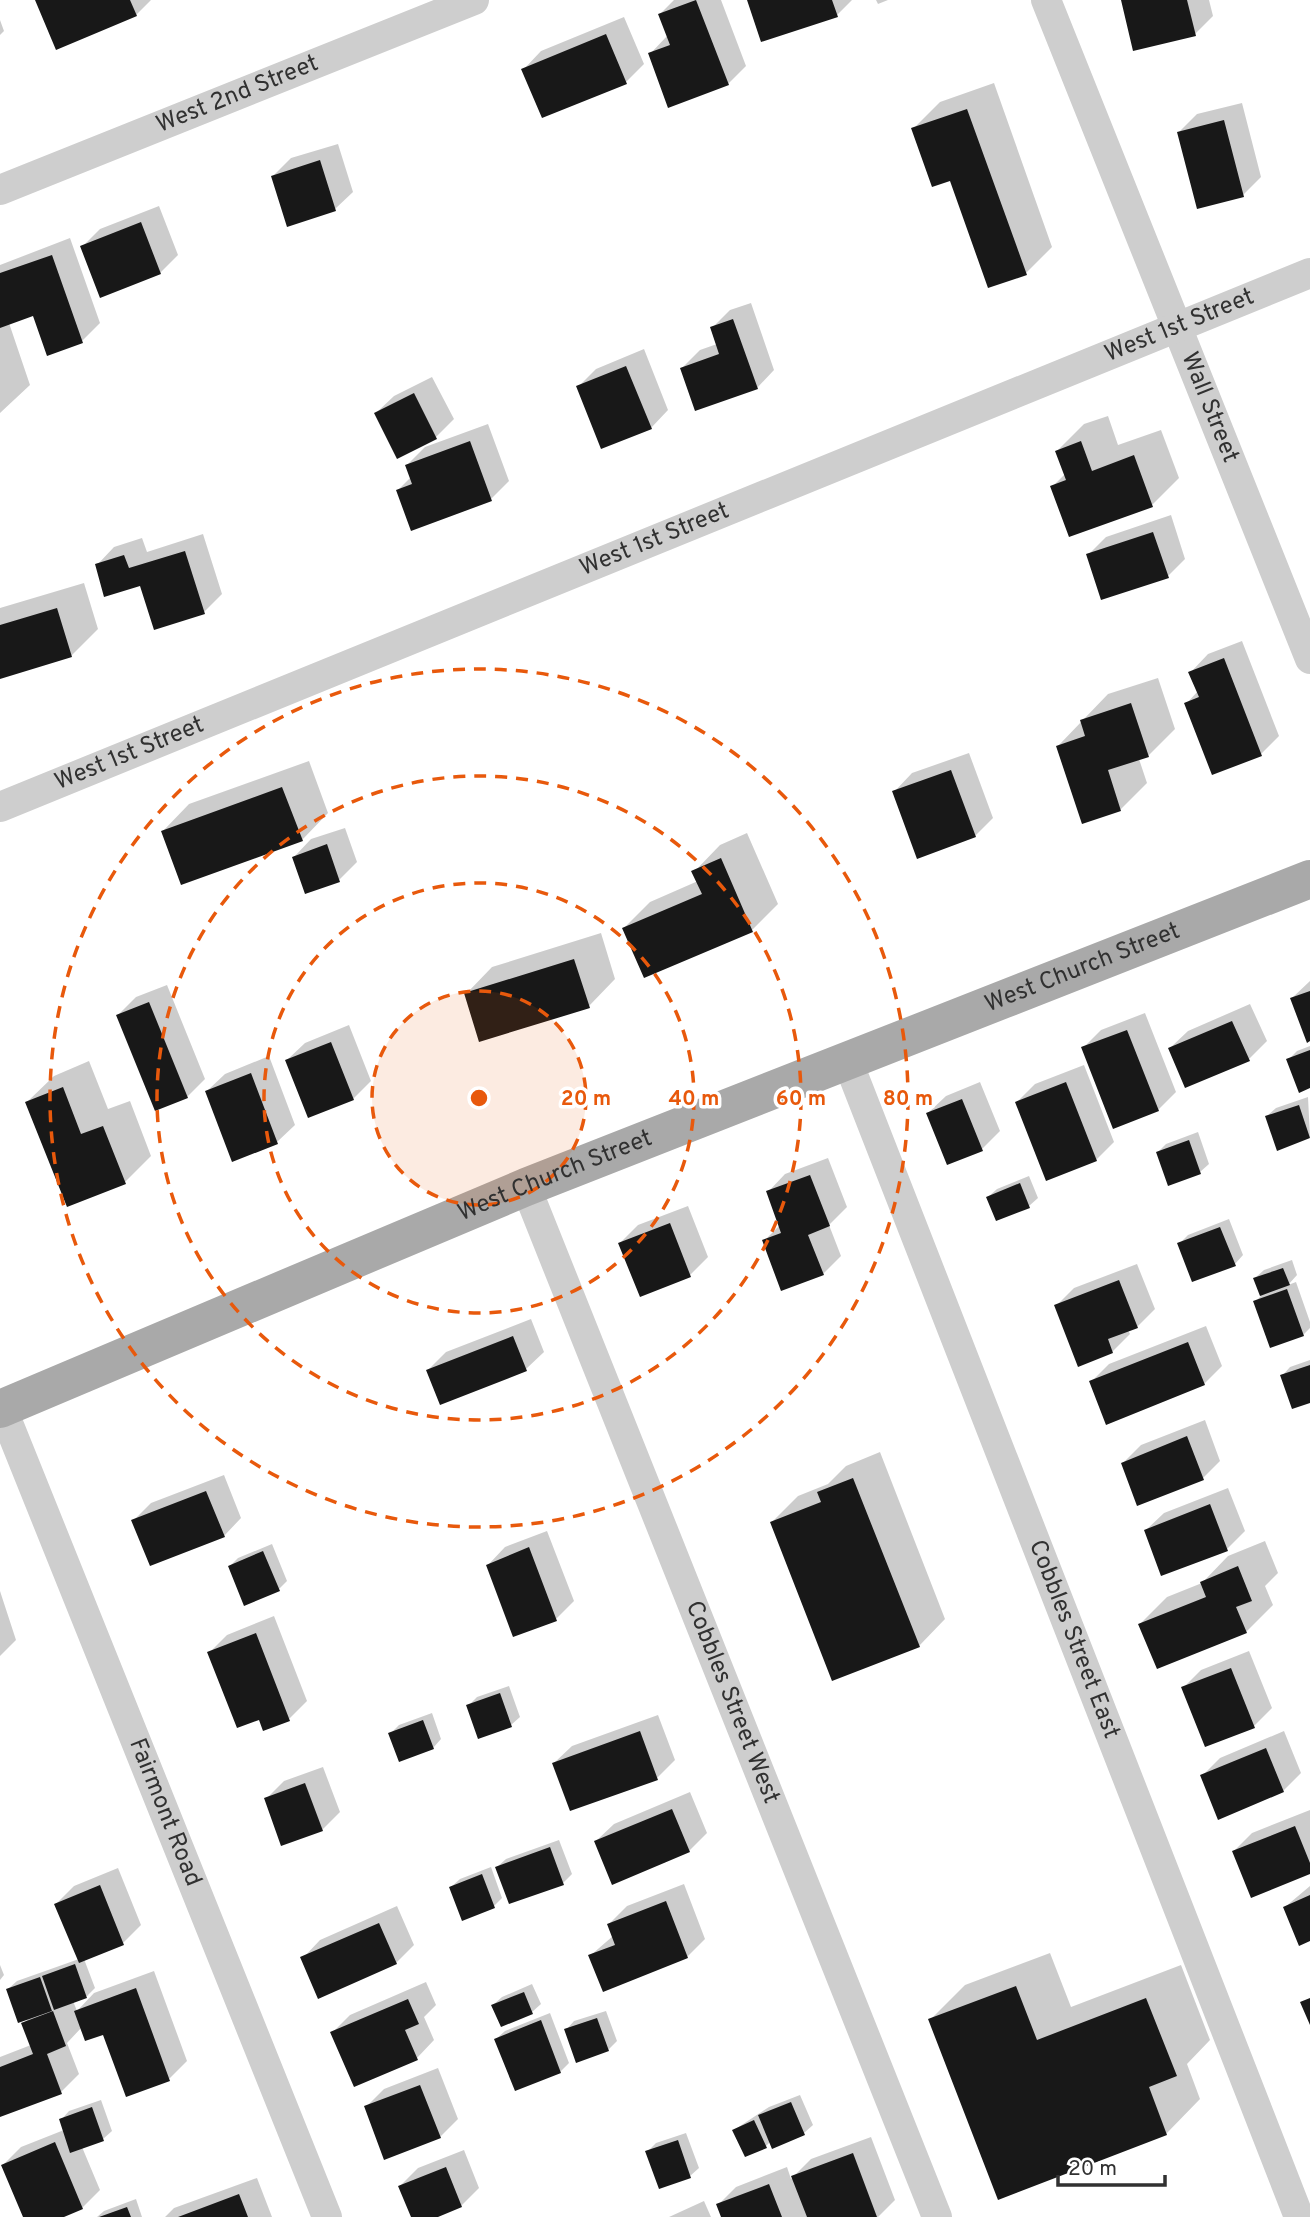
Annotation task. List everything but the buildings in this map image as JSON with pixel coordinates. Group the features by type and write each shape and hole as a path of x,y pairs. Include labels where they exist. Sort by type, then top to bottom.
{"main road":[{"name":"West Church Street","path":"1,1408 526,1187 1310,879"}],"street":[{"name":"West 2nd Street","path":"0,190 424,9 474,0"},
{"name":"Wall Street","path":"1046,0 1310,659"},
{"name":"West 1st Street","path":"0,807 1310,273"},
{"name":"Cobbles Street East","path":"848,1062 1299,2217"},
{"name":"Cobbles Street West","path":"526,1187 937,2217"},
{"name":"Fairmont Road","path":"1,1408 327,2217"}]}
